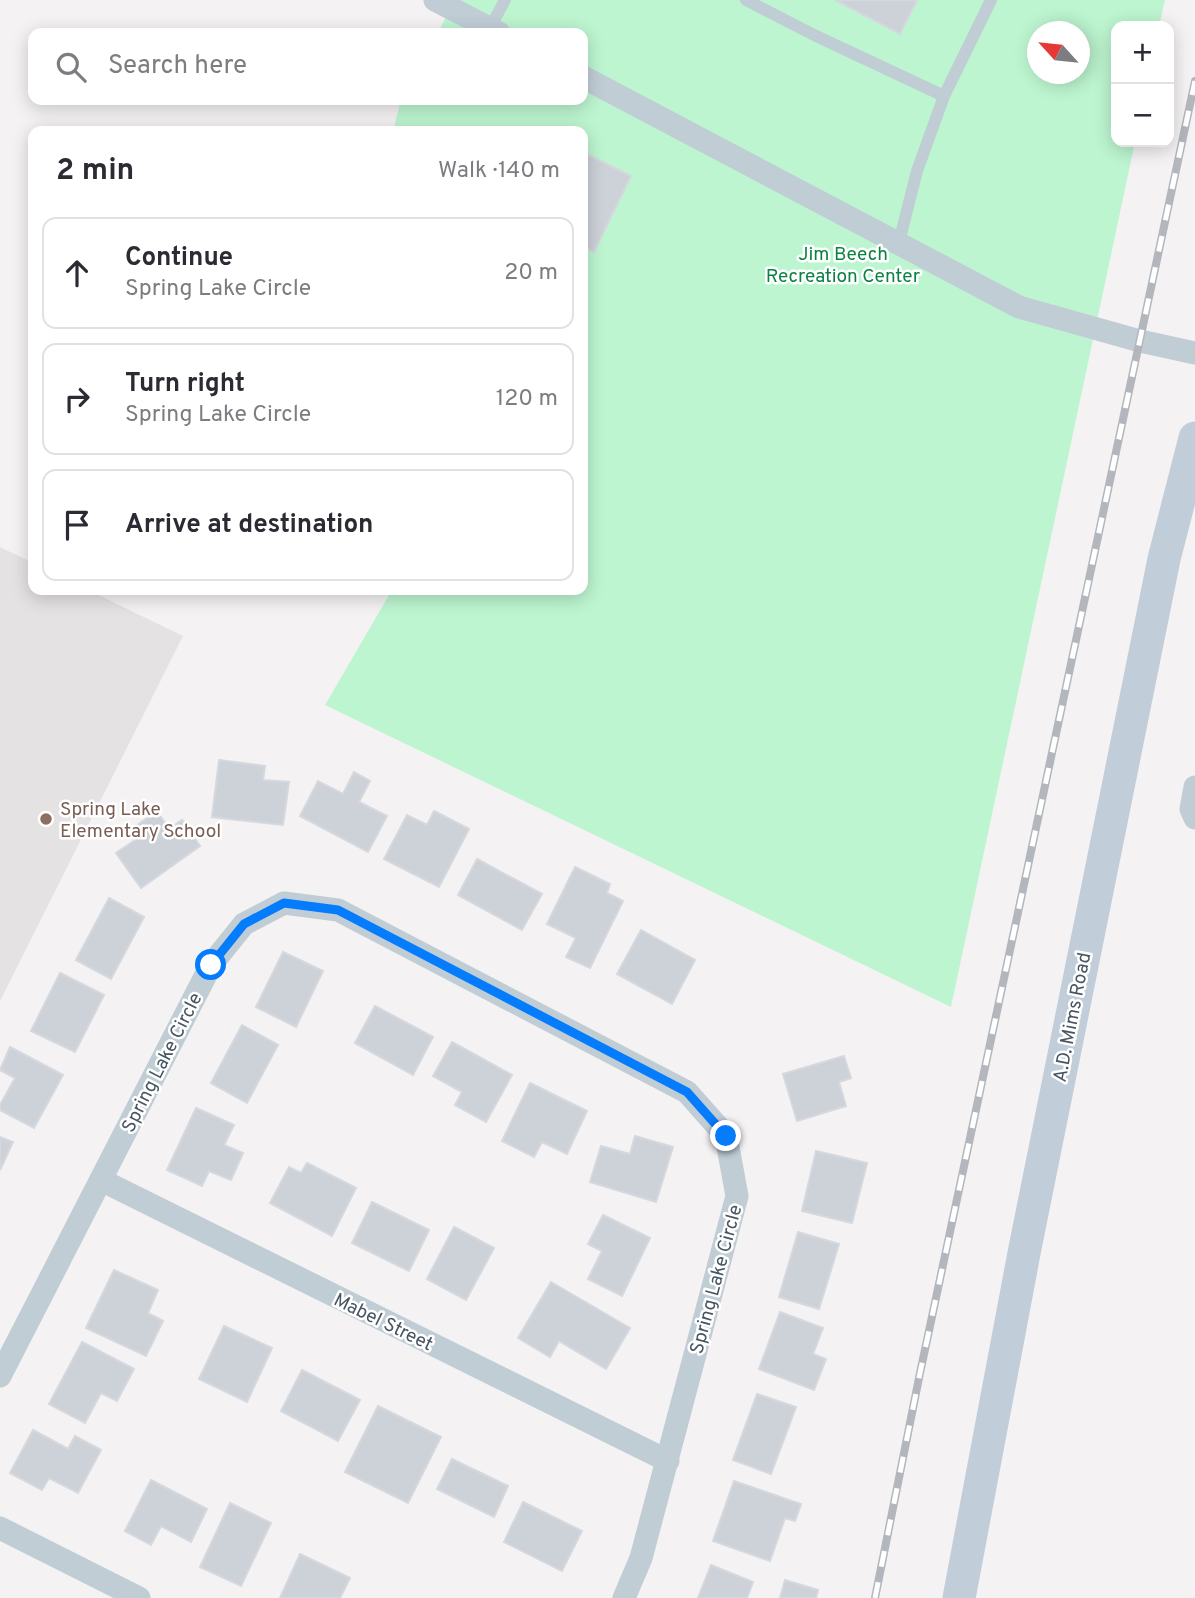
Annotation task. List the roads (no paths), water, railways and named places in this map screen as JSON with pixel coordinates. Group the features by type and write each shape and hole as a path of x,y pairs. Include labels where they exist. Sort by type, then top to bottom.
{"street":[{"path":"435,0 488,28"},
{"path":"588,80 1019,307 1195,354"},
{"name":"A.D. Mims Road","path":"959,1598 1025,1248 1164,559 1195,438"},
{"path":"1195,787 1191,809 1195,818"},
{"name":"Spring Lake Circle","path":"0,1376 211,965 244,924 284,903 338,910 687,1092 726,1136 737,1196 641,1558 624,1598"},
{"name":"Mabel Street","path":"101,1180 668,1461"},
{"path":"0,1528 139,1598"}],"lane":[{"path":"495,28 505,0"},
{"path":"746,0 944,96"},
{"path":"899,242 917,171 944,96 991,0"}],"railway":[{"path":"875,1598 920,1373 1195,81"}],"place":[{"name":"Spring Lake Elementary School","path":"46,819"}],"park label":[{"name":"Jim Beech Recreation Center","path":"843,264"}]}
